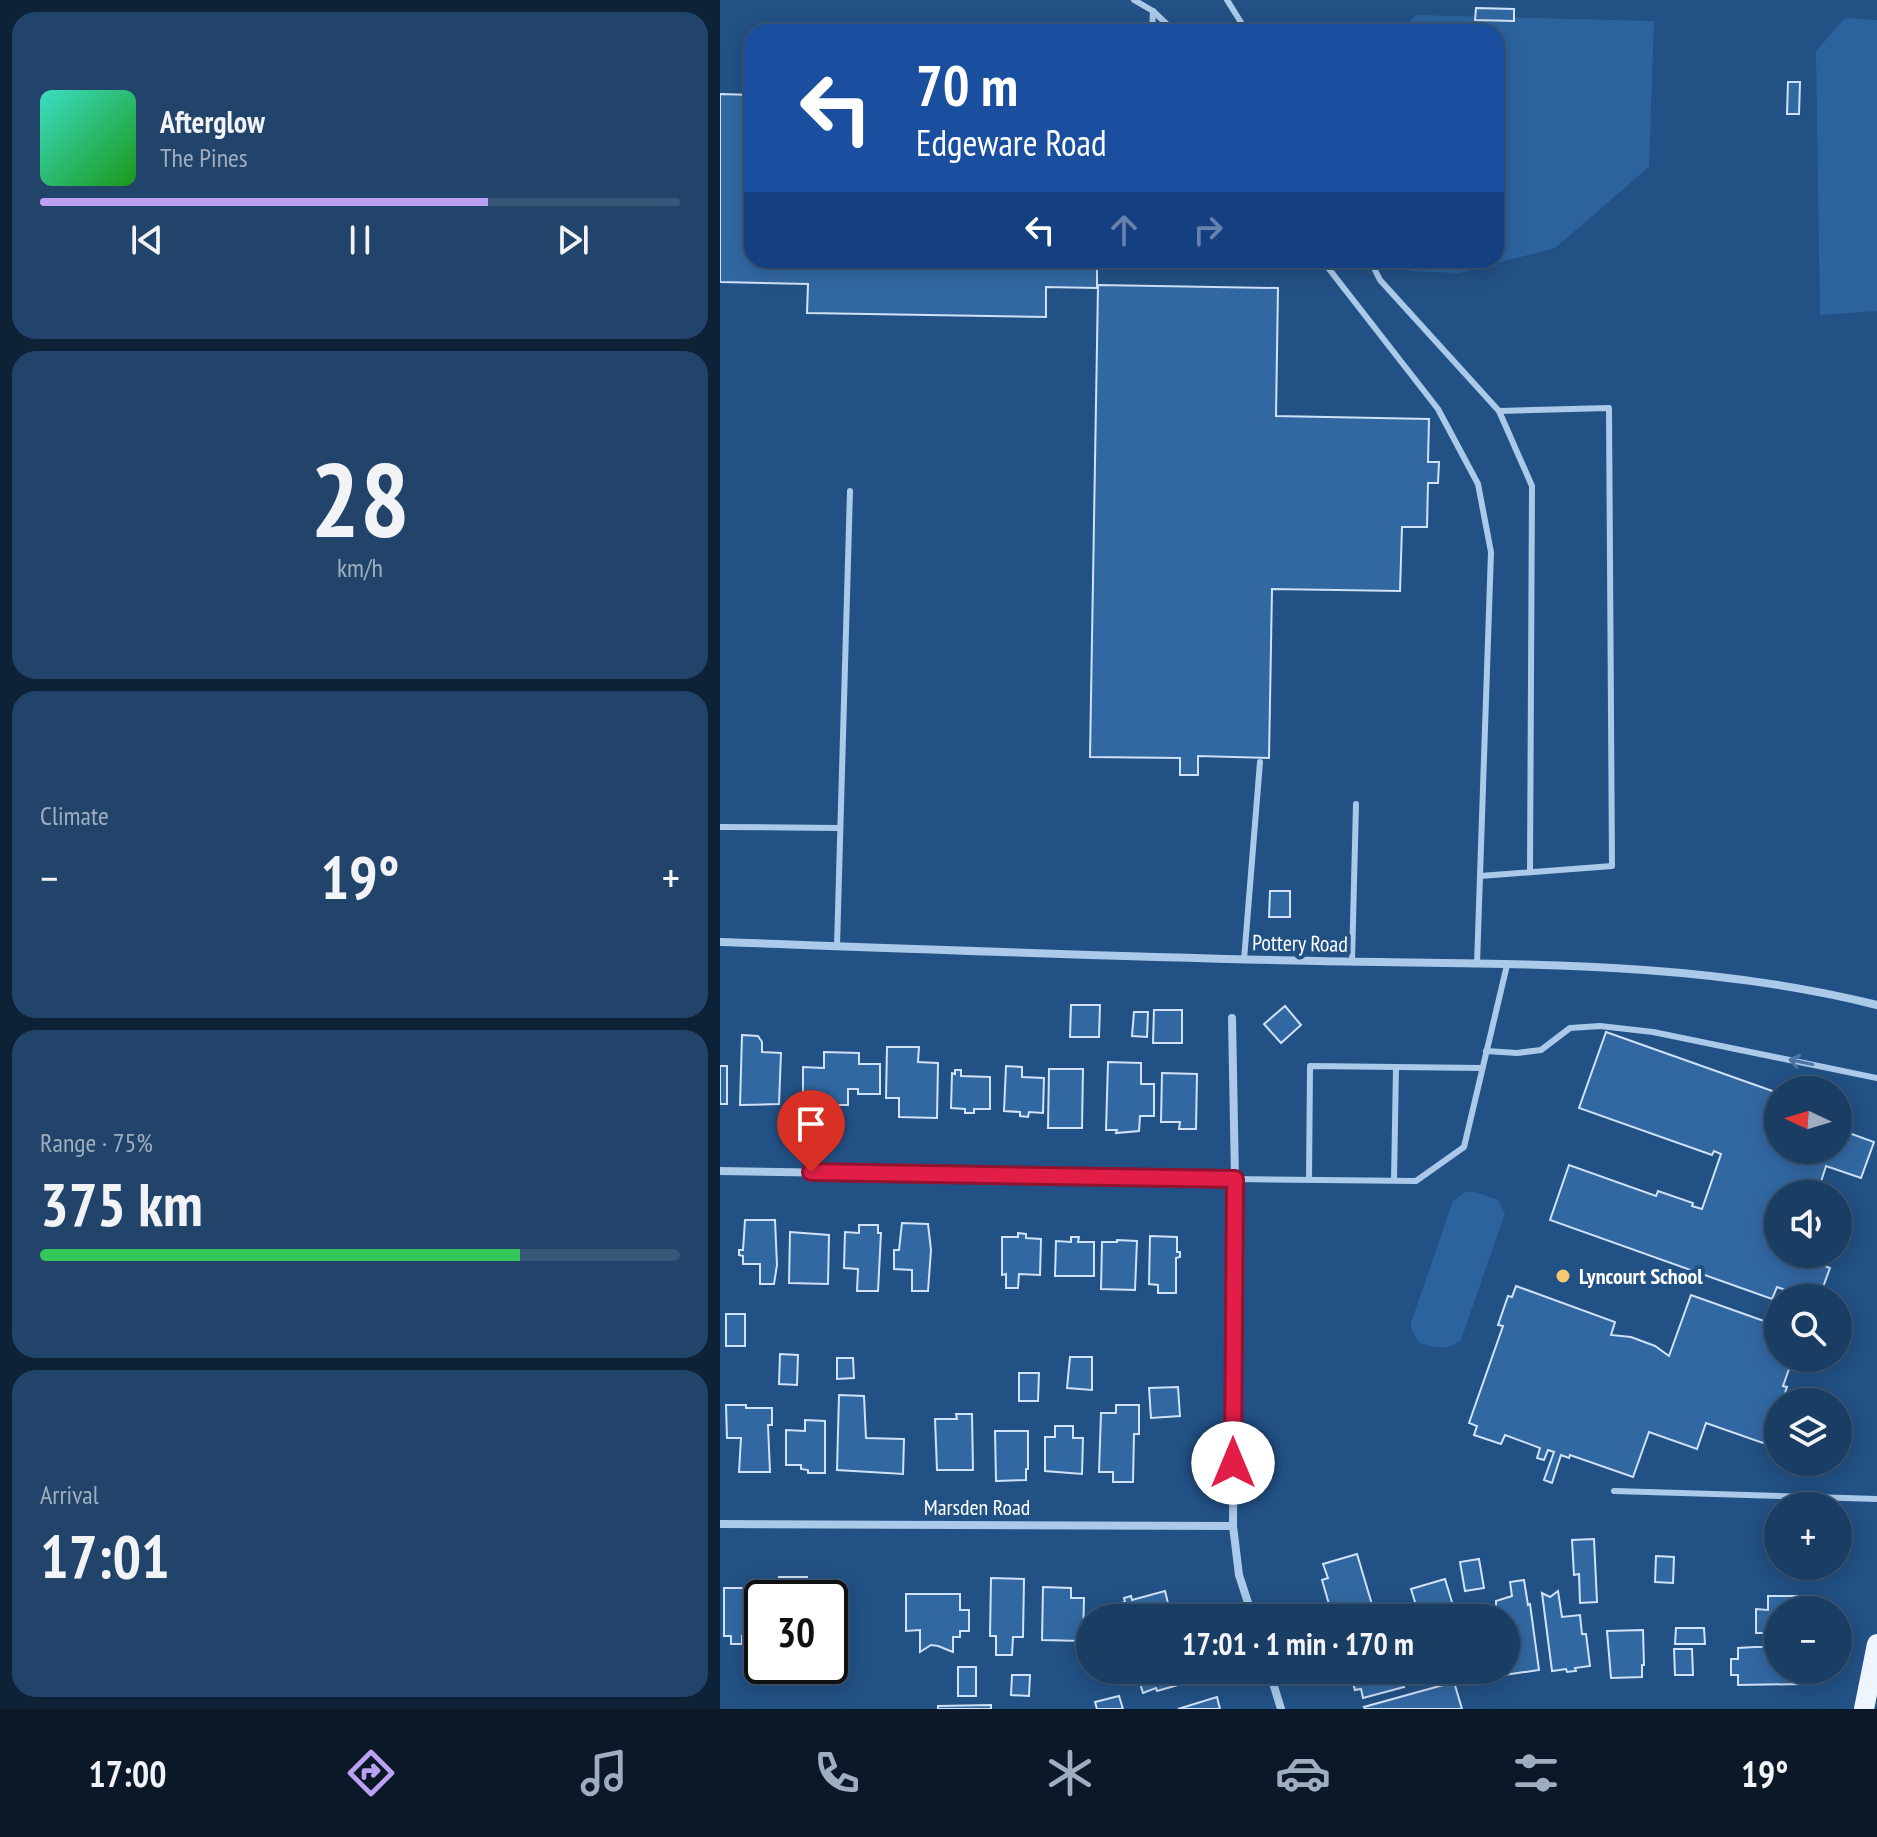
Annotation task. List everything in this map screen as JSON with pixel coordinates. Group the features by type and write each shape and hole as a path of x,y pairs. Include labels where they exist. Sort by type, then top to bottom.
{"main road":[{"path":"1864,1709 1877,1644"}],"street":[{"name":"Pottery Road","path":"720,942 1244,960 1603,967 1701,974 1877,1005"},
{"path":"1232,1018 1235,1179 1233,1526 1239,1575 1248,1604"},
{"path":"720,1171 1235,1179"},
{"name":"Marsden Road","path":"720,1524 1233,1526"},
{"path":"1273,1684 1281,1709"}],"lane":[{"path":"1134,0 1167,24"},
{"path":"1227,0 1242,24"},
{"path":"1152,24 1153,11"},
{"path":"1328,268 1438,409 1478,484 1491,552 1477,964"},
{"path":"1374,268 1380,280 1499,411 1532,486 1530,872"},
{"path":"1480,876 1612,866 1609,408 1499,411"},
{"path":"837,946 850,491"},
{"path":"1244,960 1260,762"},
{"path":"1352,962 1356,804"},
{"path":"720,827 840,828"},
{"path":"1235,1179 1416,1181 1464,1147 1507,965"},
{"path":"1486,1051 1517,1053 1541,1050 1570,1028 1600,1026 1653,1032 1877,1078"},
{"path":"1309,1180 1310,1066 1482,1068"},
{"path":"1394,1180 1396,1067"},
{"path":"1614,1491 1877,1499"}],"shaded area":[{"path":"1416,15 1654,21 1649,167 1555,248 1504,261 1504,24 1408,24"},
{"path":"1845,18 1877,20 1877,311 1820,315 1816,51"},
{"path":"1410,268 1478,268 1459,273 1410,271"},
{"path":"1466,1192 1498,1200 1505,1213 1461,1340 1446,1347 1419,1343 1411,1323 1453,1201"}],"building":[{"path":"1476,8 1514,9 1514,21 1475,20"},
{"path":"1788,82 1800,82 1799,114 1787,114"},
{"path":"720,94 744,95 744,268 1097,268 1097,288 1046,287 1046,317 807,313 808,284 720,282"},
{"path":"1098,285 1278,288 1276,416 1429,419 1428,462 1439,462 1438,483 1428,483 1427,527 1402,527 1400,591 1272,589 1269,758 1198,756 1198,775 1180,775 1180,758 1090,757"},
{"path":"1270,891 1290,891 1290,917 1269,917"},
{"path":"1071,1005 1100,1005 1099,1037 1070,1037"},
{"path":"1285,1006 1301,1025 1281,1043 1264,1024"},
{"path":"1154,1010 1182,1010 1182,1043 1153,1043"},
{"path":"1134,1012 1148,1012 1147,1037 1132,1036"},
{"path":"1606,1032 1764,1088 1764,1164 1852,1164 1852,1134 1874,1142 1861,1178 1826,1166 1822,1180 1764,1180 1764,1268 1830,1268 1824,1284 1764,1284 1764,1296 1550,1220 1569,1165 1656,1196 1658,1191 1702,1209 1721,1154 1714,1151 1712,1155 1579,1108"},
{"path":"742,1035 758,1036 762,1042 762,1052 781,1053 779,1104 740,1105"},
{"path":"887,1047 919,1047 918,1062 938,1063 937,1118 899,1117 899,1098 886,1098"},
{"path":"824,1052 859,1053 859,1064 880,1064 880,1094 858,1094 858,1089 848,1089 848,1105 835,1105 835,1115 808,1115 808,1105 803,1105 803,1067 824,1068"},
{"path":"1108,1062 1141,1063 1141,1084 1154,1084 1154,1116 1140,1116 1139,1131 1116,1133 1117,1130 1106,1130"},
{"path":"720,1066 727,1066 727,1104 720,1104"},
{"path":"1006,1066 1022,1067 1022,1077 1044,1078 1043,1113 1029,1112 1028,1117 1020,1116 1020,1112 1004,1111"},
{"path":"1049,1069 1083,1069 1082,1128 1048,1128"},
{"path":"955,1070 961,1070 961,1076 990,1077 990,1109 974,1109 974,1113 965,1113 965,1109 951,1108 952,1073 955,1074"},
{"path":"1162,1073 1197,1074 1196,1129 1179,1129 1180,1122 1161,1122"},
{"path":"745,1220 775,1220 777,1265 774,1284 760,1284 760,1264 743,1264 739,1250 743,1250"},
{"path":"902,1223 928,1224 931,1250 928,1291 912,1291 912,1270 894,1269 894,1250 899,1250"},
{"path":"859,1225 878,1225 878,1233 881,1233 878,1291 857,1291 858,1269 844,1268 845,1232 859,1233"},
{"path":"790,1232 829,1235 828,1284 789,1283"},
{"path":"1018,1233 1026,1234 1026,1238 1041,1239 1040,1275 1019,1274 1018,1288 1006,1288 1006,1274 1002,1275 1002,1237 1018,1237"},
{"path":"1150,1236 1177,1237 1180,1257 1176,1258 1176,1293 1158,1293 1158,1285 1149,1284"},
{"path":"1071,1237 1079,1237 1078,1242 1094,1242 1094,1276 1055,1276 1056,1241 1071,1242"},
{"path":"1137,1241 1135,1290 1101,1289 1102,1242"},
{"path":"1516,1286 1615,1322 1611,1335 1631,1337 1655,1346 1669,1356 1691,1295 1764,1321 1764,1372 1788,1372 1783,1386 1787,1388 1764,1388 1763,1443 1706,1423 1697,1449 1649,1432 1633,1477 1570,1455 1569,1458 1561,1455 1552,1483 1544,1480 1554,1452 1548,1450 1544,1460 1537,1458 1540,1448 1505,1435 1501,1444 1474,1435 1477,1426 1469,1423 1503,1326 1498,1325 1508,1296 1512,1297"},
{"path":"726,1314 745,1314 745,1346 726,1346"},
{"path":"780,1354 798,1355 797,1385 779,1384"},
{"path":"1070,1357 1092,1357 1092,1390 1067,1388"},
{"path":"837,1358 853,1358 854,1378 837,1379"},
{"path":"1019,1373 1039,1373 1038,1401 1019,1401"},
{"path":"1178,1387 1180,1416 1151,1418 1149,1388"},
{"path":"839,1395 864,1396 866,1438 904,1439 903,1474 837,1470"},
{"path":"726,1405 772,1408 772,1425 768,1425 770,1472 739,1472 741,1438 727,1438"},
{"path":"1116,1405 1139,1405 1139,1434 1134,1434 1133,1482 1113,1482 1113,1472 1099,1472 1101,1413 1116,1413"},
{"path":"956,1414 972,1414 973,1470 937,1470 935,1419 957,1419"},
{"path":"805,1420 825,1421 825,1473 808,1473 808,1470 801,1469 801,1465 786,1465 786,1430 805,1431"},
{"path":"1055,1426 1073,1426 1073,1438 1083,1438 1082,1474 1045,1471 1045,1437 1055,1437"},
{"path":"995,1431 1028,1431 1026,1480 996,1481"},
{"path":"1594,1539 1597,1602 1580,1603 1579,1574 1574,1575 1572,1540"},
{"path":"1357,1554 1372,1604 1329,1604 1322,1580 1328,1578 1323,1564"},
{"path":"1656,1556 1674,1557 1673,1583 1655,1582"},
{"path":"1479,1559 1484,1588 1465,1591 1460,1562"},
{"path":"779,1577 807,1577 807,1580 778,1580"},
{"path":"991,1578 1024,1579 1023,1637 1013,1637 1012,1655 996,1655 996,1636 990,1636"},
{"path":"1445,1579 1453,1604 1416,1604 1411,1589"},
{"path":"1524,1580 1539,1670 1520,1673 1520,1604 1496,1604 1496,1601 1512,1596 1510,1582"},
{"path":"1043,1587 1071,1588 1071,1598 1084,1598 1084,1604 1076,1604 1076,1641 1042,1640"},
{"path":"724,1588 744,1588 742,1644 731,1644 731,1636 724,1636"},
{"path":"1165,1591 1168,1604 1118,1604 1131,1596 1132,1600"},
{"path":"1558,1591 1562,1617 1580,1615 1582,1634 1586,1634 1590,1666 1575,1668 1576,1671 1552,1671 1542,1593 1550,1597"},
{"path":"906,1594 960,1594 960,1610 969,1610 969,1631 960,1631 960,1637 953,1637 953,1652 931,1645 920,1652 920,1630 906,1631"},
{"path":"1756,1609 1764,1610 1764,1633 1756,1633"},
{"path":"1676,1628 1704,1628 1705,1644 1675,1644"},
{"path":"1643,1630 1642,1677 1611,1678 1607,1631"},
{"path":"1764,1647 1764,1684 1804,1684 1738,1685 1738,1675 1731,1675 1731,1659 1738,1659 1738,1648"},
{"path":"1674,1649 1692,1649 1693,1675 1675,1675"},
{"path":"958,1667 976,1667 976,1696 958,1696"},
{"path":"1012,1675 1030,1675 1029,1696 1011,1695"},
{"path":"1140,1684 1182,1684 1157,1691 1156,1688 1143,1693"},
{"path":"1353,1684 1403,1684 1404,1687 1363,1698 1361,1689 1355,1690"},
{"path":"1455,1684 1462,1709 1365,1709"},
{"path":"1119,1696 1123,1709 1097,1709 1095,1702"},
{"path":"1217,1697 1220,1709 1178,1709"},
{"path":"991,1705 991,1709 938,1709 938,1706"}],"place":[{"name":"Lyncourt School","path":"1563,1276"}],"route":[{"path":"811,1172 1235,1179 1233,1463"}]}
